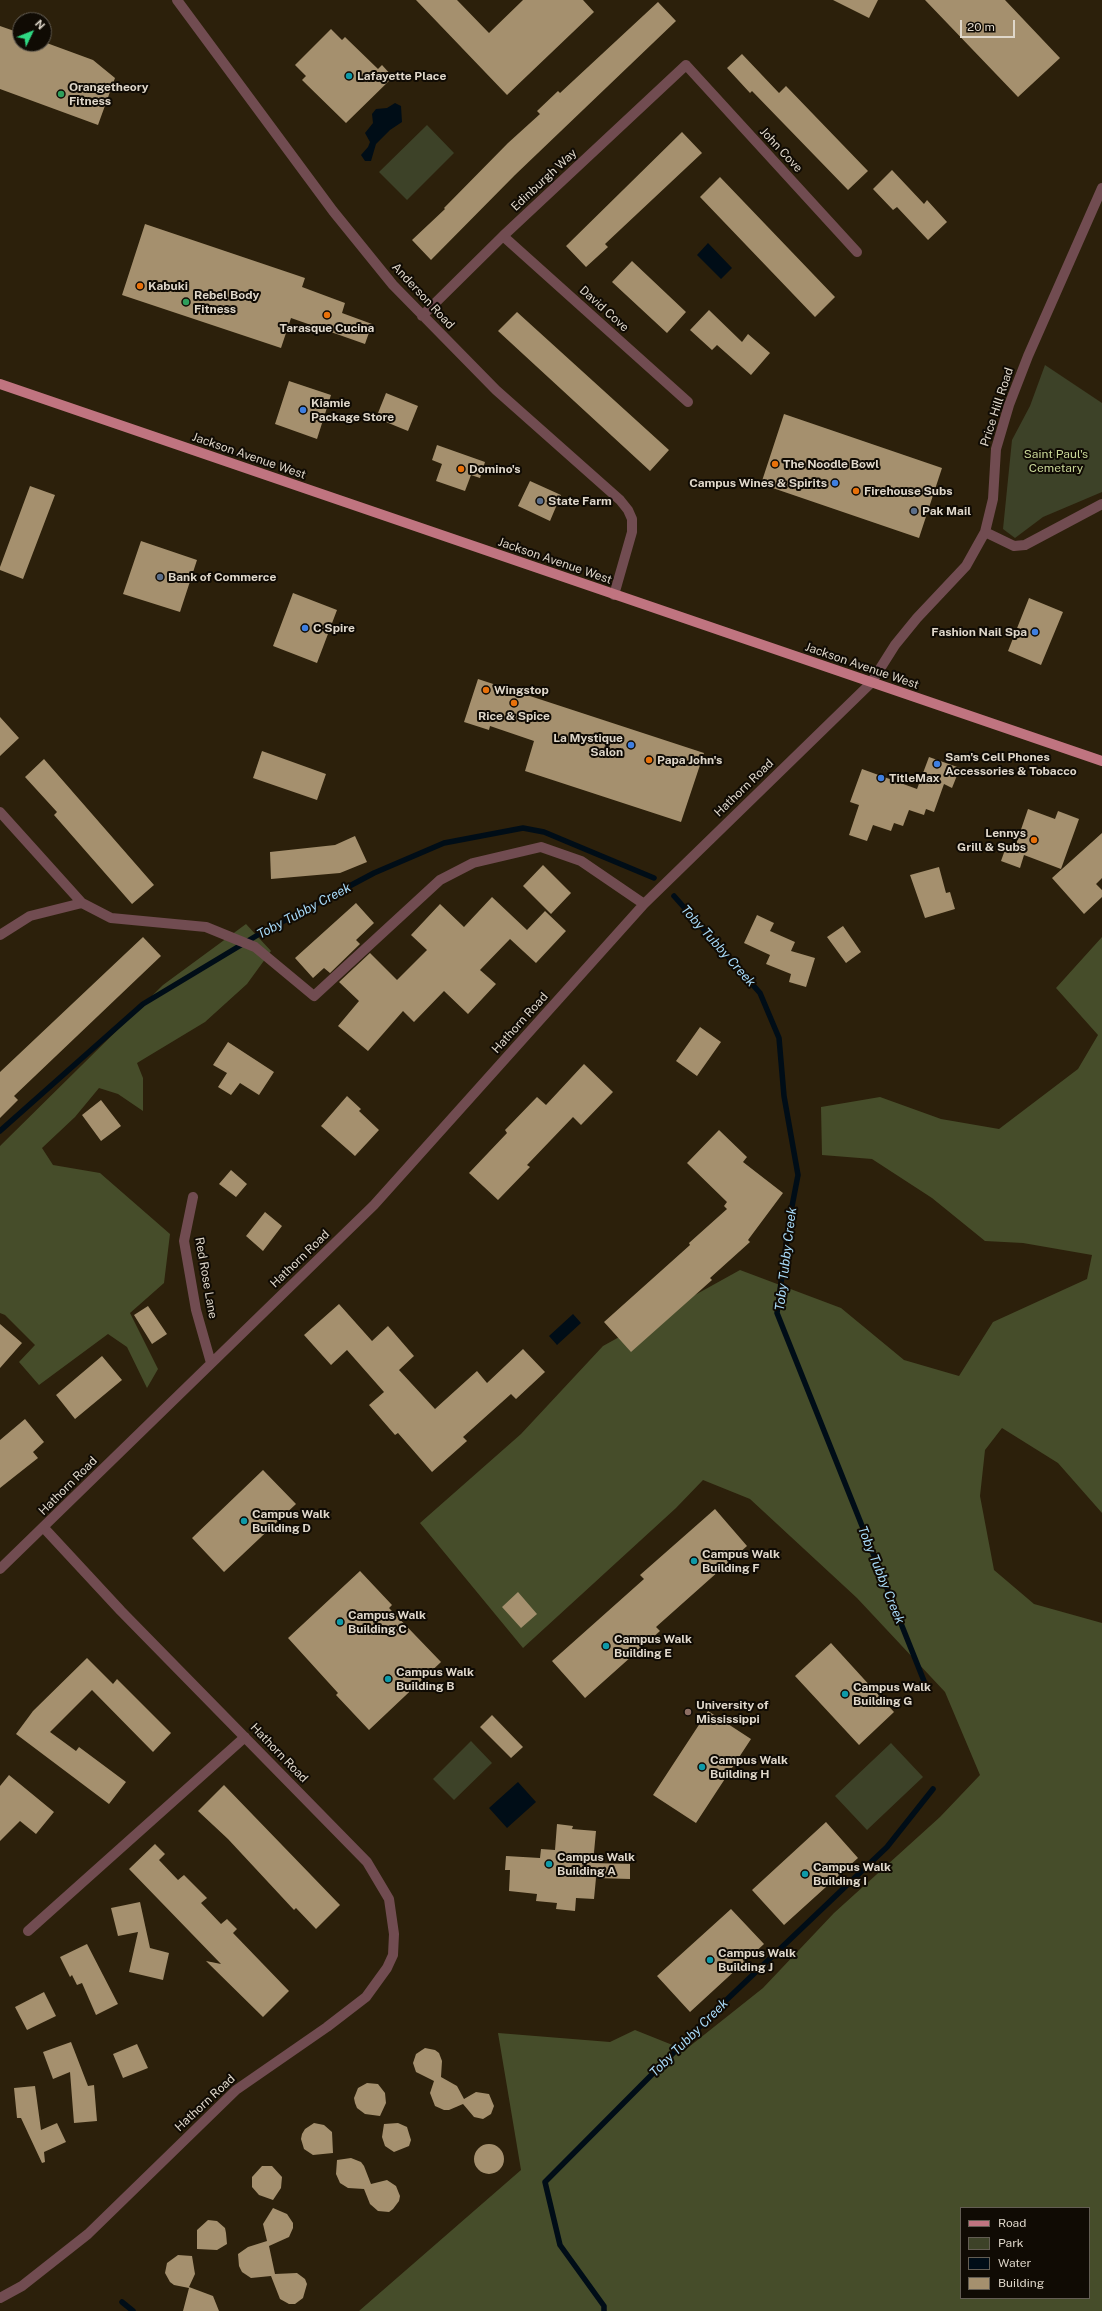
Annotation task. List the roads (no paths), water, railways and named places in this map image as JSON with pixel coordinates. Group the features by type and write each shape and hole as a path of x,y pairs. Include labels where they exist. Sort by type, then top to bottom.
{"main road":[{"name":"Jackson Avenue West","path":"0,384 1102,761"}],"street":[{"path":"179,4 190,0"},
{"name":"Anderson Road","path":"179,4 333,211 393,285 496,390 620,500 628,510 632,520 632,532 614,595"},
{"name":"Edinburgh Way","path":"422,316 503,236 686,65"},
{"name":"John Cove","path":"686,65 857,252"},
{"name":"Price Hill Road","path":"871,682 895,645 917,618 966,566 985,532 993,499 996,449 1009,405 1028,356 1102,188"},
{"name":"David Cove","path":"503,236 688,402"},
{"path":"985,532 1014,546 1025,545 1102,504"},
{"name":"Hathorn Road","path":"0,2298 22,2286 88,2234 236,2090 327,2027 366,1997 387,1968 393,1955 394,1934 389,1899 367,1862 121,1611 44,1528 374,1205 644,904 871,682"},
{"path":"0,812 82,903 112,918 206,927 255,947 314,996 440,880 473,863 541,847 581,861 644,904"},
{"path":"0,935 30,916 82,903"},
{"name":"Red Rose Lane","path":"193,1197 184,1241 196,1310 211,1363"},
{"path":"0,1569 44,1528"},
{"path":"28,1931 245,1737"}],"water":[{"path":"395,103 401,106 402,122 390,130 376,144 371,161 365,161 361,155 368,147 370,142 365,133 373,123 372,114 376,109 387,108"},
{"path":"708,243 732,268 721,279 697,255"},
{"path":"573,1314 581,1323 557,1345 549,1336"},
{"path":"518,1782 536,1802 507,1828 489,1808"}],"waterway":[{"name":"Toby Tubby Creek","path":"0,1131 143,1004 261,933 374,873 444,843 523,828 544,832 654,878"},
{"name":"Toby Tubby Creek","path":"674,896 760,993 779,1038 784,1096 798,1175 789,1222 777,1313 924,1681"},
{"name":"Toby Tubby Creek","path":"604,2311 604,2306 560,2245 545,2182 718,2008 887,1847 933,1789"},
{"path":"122,2302 133,2311"}],"place":[{"name":"Lafayette Place","path":"349,76"},
{"name":"Orangetheory Fitness","path":"61,94"},
{"name":"Kabuki","path":"140,286"},
{"name":"Rebel Body Fitness","path":"186,302"},
{"name":"Tarasque Cucina","path":"327,315"},
{"name":"Kiamie Package Store","path":"303,410"},
{"name":"The Noodle Bowl","path":"775,464"},
{"name":"Domino's","path":"461,469"},
{"name":"Campus Wines & Spirits","path":"835,483"},
{"name":"Firehouse Subs","path":"856,491"},
{"name":"State Farm","path":"540,501"},
{"name":"Pak Mail","path":"914,511"},
{"name":"Bank of Commerce","path":"160,577"},
{"name":"C Spire","path":"305,628"},
{"name":"Fashion Nail Spa","path":"1035,632"},
{"name":"Wingstop","path":"486,690"},
{"name":"Rice & Spice","path":"514,703"},
{"name":"La Mystique Salon","path":"631,745"},
{"name":"Papa John's","path":"649,760"},
{"name":"Sam's Cell Phones Accessories & Tobacco","path":"937,764"},
{"name":"TitleMax","path":"881,778"},
{"name":"Lennys Grill & Subs","path":"1034,840"},
{"name":"Campus Walk Building D","path":"244,1521"},
{"name":"Campus Walk Building F","path":"694,1561"},
{"name":"Campus Walk Building C","path":"340,1622"},
{"name":"Campus Walk Building E","path":"606,1646"},
{"name":"Campus Walk Building B","path":"388,1679"},
{"name":"Campus Walk Building G","path":"845,1694"},
{"name":"University of Mississippi","path":"688,1712"},
{"name":"Campus Walk Building H","path":"702,1767"},
{"name":"Campus Walk Building A","path":"549,1864"},
{"name":"Campus Walk Building I","path":"805,1874"},
{"name":"Campus Walk Building J","path":"710,1960"}],"park label":[{"name":"Saint Paul's Cemetary","path":"1056,461"}]}
